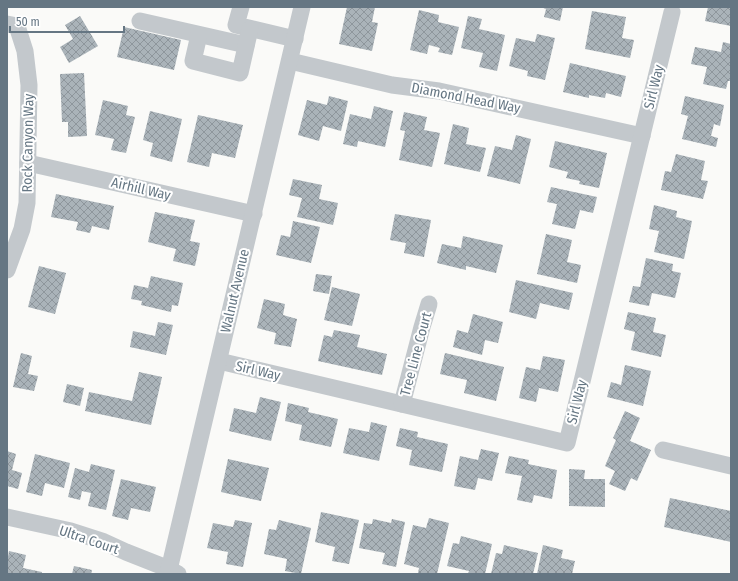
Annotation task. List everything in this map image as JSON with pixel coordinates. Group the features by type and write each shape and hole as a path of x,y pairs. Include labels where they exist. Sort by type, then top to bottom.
{"street":[{"path":"241,7 236,25 295,39"},
{"name":"Walnut Avenue","path":"172,572 219,361 302,7"},
{"name":"Sirl Way","path":"219,361 568,443 672,12"},
{"path":"140,21 246,45"},
{"name":"Rock Canyon Way","path":"7,24 17,26 25,51 29,85 27,203 22,229 7,270"},
{"path":"199,34 193,61 240,72 250,29"},
{"name":"Diamond Head Way","path":"290,61 392,85 439,91 642,136"},
{"name":"Airhill Way","path":"28,163 254,214"},
{"name":"Tree Line Court","path":"402,404 429,304"},
{"path":"663,450 731,466"},
{"name":"Ultra Court","path":"7,516 71,531 102,541 172,572"}],"building":[{"path":"347,7 375,7 372,22 378,23 372,51 339,44"},
{"path":"541,7 563,7 560,21 544,17 546,9"},
{"path":"708,7 731,7 731,26 705,21"},
{"path":"419,10 439,15 438,22 459,27 452,55 438,52 440,48 429,45 427,54 410,50"},
{"path":"592,11 626,17 622,38 634,40 630,58 585,49"},
{"path":"80,16 98,46 69,63 60,47 73,39 65,25"},
{"path":"468,16 482,19 479,29 505,35 497,71 479,67 483,53 461,48"},
{"path":"124,27 181,40 174,70 117,57"},
{"path":"537,34 555,38 545,80 527,76 528,71 509,66 516,38 535,42"},
{"path":"723,42 731,44 731,81 728,81 726,89 703,84 707,67 691,64 695,47 721,52"},
{"path":"570,63 626,76 621,97 606,93 605,98 589,95 589,98 563,92"},
{"path":"84,73 87,136 68,137 68,122 62,122 60,74"},
{"path":"329,96 348,101 341,131 323,126 319,141 298,135 307,100 327,105"},
{"path":"685,96 724,105 720,126 714,124 711,136 718,138 716,147 682,139 688,116 681,114"},
{"path":"103,100 128,106 126,115 135,117 126,153 111,150 114,139 95,135"},
{"path":"374,106 393,111 385,147 358,141 357,147 343,144 350,114 371,119"},
{"path":"150,111 182,119 172,162 150,156 153,143 143,140"},
{"path":"404,112 427,117 424,130 440,133 432,167 399,160 405,131 400,130"},
{"path":"198,115 243,125 235,158 212,153 209,167 187,162"},
{"path":"453,124 469,128 466,144 486,148 480,172 444,164"},
{"path":"516,135 531,139 520,184 487,176 495,146 512,150"},
{"path":"555,141 607,153 599,188 579,184 580,181 566,178 568,172 549,167"},
{"path":"676,154 705,161 701,180 708,181 703,199 661,190 665,171 671,172"},
{"path":"293,179 322,185 319,199 338,203 333,225 297,217 302,198 289,195"},
{"path":"551,187 597,197 593,213 580,210 575,229 552,224 557,204 547,202"},
{"path":"56,194 114,206 109,230 92,226 90,233 76,230 78,222 51,217"},
{"path":"654,205 677,211 676,217 692,221 684,259 654,252 659,231 649,229"},
{"path":"155,212 195,220 190,241 200,243 195,266 173,261 176,249 148,242"},
{"path":"395,214 431,220 424,257 404,253 406,243 390,240"},
{"path":"293,221 320,227 311,263 276,255 281,235 290,237"},
{"path":"546,234 572,240 567,262 581,265 577,283 537,274"},
{"path":"463,236 503,245 496,273 466,266 466,270 437,263 442,244 461,248"},
{"path":"646,258 673,264 672,271 681,273 675,298 652,293 649,306 629,302 633,286 640,287"},
{"path":"39,266 66,273 55,314 28,307"},
{"path":"316,274 332,276 329,294 313,291"},
{"path":"151,276 183,283 178,306 172,305 171,312 141,305 142,301 131,299 134,285 148,288"},
{"path":"516,280 573,293 569,310 540,303 536,319 509,312"},
{"path":"332,287 360,294 352,326 324,320"},
{"path":"264,299 285,304 283,315 297,319 291,347 274,344 276,333 257,328"},
{"path":"628,312 656,318 653,332 666,335 661,357 631,350 635,332 624,329"},
{"path":"473,314 503,322 498,343 485,340 482,355 453,347 457,330 468,333"},
{"path":"158,322 173,325 166,355 130,347 133,331 155,336"},
{"path":"334,330 360,335 357,347 387,354 382,375 318,361 324,335 332,337"},
{"path":"21,353 32,356 28,374 38,376 34,391 13,387"},
{"path":"445,353 504,367 496,401 464,393 467,380 440,374"},
{"path":"543,356 565,360 558,392 539,388 536,402 519,398 526,367 540,370"},
{"path":"625,365 651,371 643,406 607,397 611,382 621,385"},
{"path":"139,372 162,377 151,425 85,411 89,392 132,401"},
{"path":"67,384 84,388 80,406 63,402"},
{"path":"260,397 281,402 271,441 229,431 234,408 256,413"},
{"path":"288,403 309,408 308,412 338,419 331,447 299,440 302,425 285,421"},
{"path":"625,411 640,418 630,441 651,450 637,481 631,478 625,491 609,484 615,471 605,466 616,440 613,438"},
{"path":"371,422 387,426 379,461 343,453 349,428 369,432"},
{"path":"400,428 418,432 417,437 448,444 442,472 409,465 412,450 396,446"},
{"path":"481,449 499,453 492,481 478,478 475,490 454,486 460,456 478,460"},
{"path":"7,451 16,454 12,470 22,473 18,489 7,486"},
{"path":"35,454 70,463 64,488 45,483 42,496 26,492"},
{"path":"509,456 529,460 528,464 557,470 552,499 534,495 532,503 517,500 522,476 505,473"},
{"path":"228,459 269,468 261,501 221,492"},
{"path":"91,464 115,470 106,510 88,506 91,493 82,491 80,500 68,497 75,468 89,472"},
{"path":"569,469 585,470 584,479 605,479 605,507 569,506"},
{"path":"121,479 156,487 150,512 131,508 128,520 112,516"},
{"path":"670,498 731,511 731,542 664,527"},
{"path":"321,512 359,520 349,564 332,561 335,547 315,542"},
{"path":"429,518 449,523 437,574 420,574 418,573 419,568 404,564 413,525 426,528"},
{"path":"373,519 391,523 392,519 405,522 396,567 382,564 385,553 359,548 364,523 372,524"},
{"path":"235,520 252,523 243,567 226,564 228,552 207,548 213,523 233,527"},
{"path":"279,520 311,528 301,574 285,571 287,559 264,554 269,529 276,530"},
{"path":"461,536 492,544 485,574 468,574 469,571 447,566 453,543 459,544"},
{"path":"504,545 538,553 533,574 491,574 496,553 502,554"},
{"path":"543,545 563,550 561,558 575,561 572,574 537,574"},
{"path":"9,551 26,555 23,568 42,572 42,574 7,574"},
{"path":"74,566 92,570 91,574 72,574"}]}
